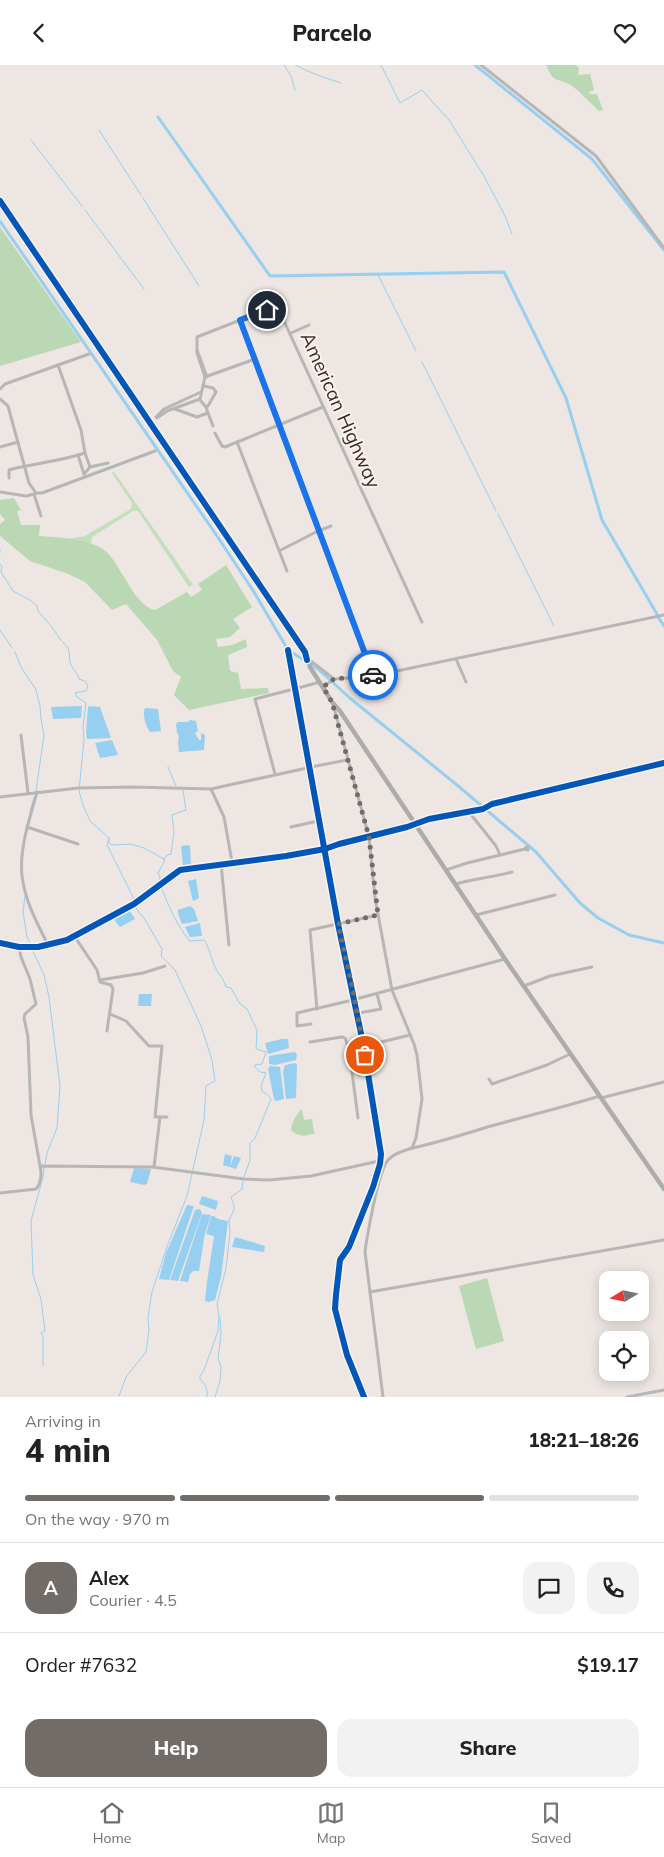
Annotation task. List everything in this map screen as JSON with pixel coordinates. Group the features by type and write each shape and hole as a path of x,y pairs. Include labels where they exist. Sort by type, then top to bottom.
{"main road":[{"path":"0,201 243,559 332,702 340,711 505,959 664,1189"}],"street":[{"path":"481,65 596,156 664,248"},
{"name":"American Highway","path":"200,399 206,376 197,350 197,337 268,309 276,308 281,313 291,333 422,622"},
{"path":"240,320 373,676"},
{"path":"291,333 309,325"},
{"path":"0,389 5,385 88,354"},
{"path":"206,376 255,359"},
{"path":"58,365 81,430 85,453 90,467"},
{"path":"206,407 216,391 214,388 204,386 201,394 164,409 157,417 200,399 206,407 213,426"},
{"path":"0,399 8,406 24,466 41,516"},
{"path":"215,433 222,447 323,407"},
{"path":"174,409 197,417 208,413"},
{"path":"0,447 18,442"},
{"path":"237,442 287,571"},
{"path":"0,492 26,496 42,493 84,475 155,451"},
{"path":"9,478 9,470 85,453"},
{"path":"78,455 84,475"},
{"path":"84,475 90,467 108,463"},
{"path":"279,551 331,526"},
{"path":"275,774 255,699 296,688 331,681 373,676 664,615"},
{"path":"288,650 318,821 361,1034 381,1154 380,1164 349,1247 340,1260 336,1295 336,1309 347,1355 364,1397"},
{"path":"307,659 331,681"},
{"path":"456,659 466,682"},
{"path":"332,702 369,837 378,915 392,990 417,1055 422,1099 416,1138 412,1148"},
{"path":"21,735 28,793"},
{"path":"0,797 79,788 211,789 347,760"},
{"path":"0,943 19,947 38,947 74,937 135,903 180,870 324,849 429,819 469,812 664,763"},
{"path":"211,789 224,817 232,862"},
{"path":"37,792 25,837 23,877 33,914 48,945"},
{"path":"469,812 496,846 500,855"},
{"path":"291,827 318,821"},
{"path":"27,827 78,844"},
{"path":"446,870 525,849"},
{"path":"221,864 229,945"},
{"path":"455,884 475,878 489,878 512,872"},
{"path":"476,916 555,895"},
{"path":"317,1009 310,931 378,915"},
{"path":"74,937 97,970 100,982 111,985 113,989 107,1031"},
{"path":"0,1193 36,1189 40,1179 40,1166 31,1115 28,1037 24,1018 25,1014 36,1004 19,947"},
{"path":"311,1023 297,1026 297,1013 354,1000 505,959"},
{"path":"100,980 143,973 165,966"},
{"path":"524,986 550,976 592,967"},
{"path":"359,1013 381,1009 377,994"},
{"path":"110,1014 126,1021 149,1045 162,1046 155,1117 167,1117"},
{"path":"349,1049 410,1035"},
{"path":"310,1042 345,1038 349,1049 358,1119"},
{"path":"488,1079 492,1084 547,1065 570,1054"},
{"path":"40,1166 154,1167 269,1180 311,1176 381,1162 412,1148 445,1141 492,1126 601,1097 664,1083"},
{"path":"154,1167 160,1117"},
{"path":"381,1162 365,1252 384,1397"},
{"path":"370,1292 664,1240"},
{"path":"627,1397 664,1390"}],"green space":[{"path":"546,65 576,65 579,68 578,75 590,74 594,90 589,92 590,94 597,94 603,110 599,111 572,86 554,78"},
{"path":"0,227 81,342 0,366"},
{"path":"114,472 193,585 189,587 138,511 133,511 92,537 91,543 93,544 68,539 85,536 131,509 132,503 112,473"},
{"path":"14,498 21,510 17,511 21,525 40,525 39,536 81,541 107,552 137,596 151,609 155,610 187,592 191,597 202,590 198,584 226,565 252,607 233,619 240,628 230,637 216,639 218,647 232,645 246,639 247,647 228,655 230,671 238,673 241,689 268,688 269,693 189,710 174,695 181,677 173,671 157,640 126,604 112,610 85,582 66,573 30,561 0,536 0,524 5,520 0,514 0,500"},
{"path":"302,1109 304,1120 312,1119 314,1132 316,1133 303,1136 291,1130 295,1118"},
{"path":"487,1278 504,1341 476,1349 459,1286"}],"water":[{"path":"82,706 81,718 53,719 51,707"},
{"path":"89,706 100,707 111,738 87,739"},
{"path":"145,708 158,709 161,731 150,732 145,720"},
{"path":"190,720 196,721 198,732 195,733 199,740 201,740 201,733 205,735 204,750 179,752 179,736 176,724"},
{"path":"112,740 118,755 100,758 95,743"},
{"path":"181,846 190,846 191,865 183,866"},
{"path":"196,879 199,898 193,901 188,881"},
{"path":"190,906 194,909 198,921 182,924 178,910"},
{"path":"129,910 135,919 120,927 115,919"},
{"path":"200,923 202,936 190,937 185,927"},
{"path":"139,994 152,994 151,1006 138,1006"},
{"path":"288,1039 289,1048 268,1054 265,1043"},
{"path":"295,1052 297,1055 296,1060 275,1065 269,1064 269,1056"},
{"path":"295,1063 297,1065 296,1098 286,1099 283,1072 285,1065"},
{"path":"270,1066 280,1067 284,1099 276,1101 274,1099 268,1069"},
{"path":"225,1154 232,1156 230,1167 234,1156 241,1158 236,1169 223,1165"},
{"path":"134,1168 151,1169 147,1184 130,1182"},
{"path":"202,1196 218,1201 216,1210 199,1204"},
{"path":"187,1205 194,1206 169,1280 159,1279 166,1253"},
{"path":"200,1209 202,1213 178,1281 170,1280 195,1210"},
{"path":"202,1214 211,1215 205,1233 199,1271 193,1271 190,1274 188,1282 180,1281"},
{"path":"211,1216 228,1221 221,1277 215,1300 209,1302 205,1301 214,1236 206,1234"},
{"path":"235,1237 265,1246 264,1252 232,1247"}],"waterway":[{"path":"284,65 291,76 295,90"},
{"path":"296,65 341,83"},
{"path":"381,65 400,103 422,90 449,120 484,176 505,216 512,234"},
{"path":"475,65 592,159 664,250"},
{"path":"158,117 270,276 504,272 566,398 602,520 657,614"},
{"path":"99,130 141,195"},
{"path":"31,140 82,206"},
{"path":"143,198 199,286"},
{"path":"85,210 144,289"},
{"path":"0,221 217,536 254,592 288,650 318,669 351,699 536,852 580,903 598,918 629,935 664,943"},
{"path":"378,275 416,351"},
{"path":"422,362 496,511"},
{"path":"498,514 554,626"},
{"path":"0,564 2,566 1,572 13,591 37,606 38,611 67,646 72,667 79,679 85,681 88,686 86,691 75,693 77,697 86,703 79,791 90,821 109,838 109,843 112,845 131,844 144,848 164,859 158,873 160,877 159,884"},
{"path":"658,617 664,626"},
{"path":"0,630 12,648"},
{"path":"15,652 21,667 36,690 40,706 44,735 36,791"},
{"path":"168,767 176,786"},
{"path":"164,859 167,855 171,854 174,832 172,815 186,810 183,790"},
{"path":"30,811 34,798"},
{"path":"109,838 107,845 134,899 137,910 144,918 162,949 161,956 175,970 201,1026 212,1060 215,1081 206,1086 204,1120 187,1196 152,1292 146,1352 126,1377 119,1396"},
{"path":"161,887 173,915 185,935 190,941 204,940 206,943 226,987 231,988 240,1004 247,1009 257,1030 256,1049 266,1052 262,1064 255,1065 255,1067 260,1072 266,1073 261,1086 262,1091 271,1099 255,1138 250,1143 250,1160 244,1177"},
{"path":"25,896 23,912 27,937 31,945"},
{"path":"32,949 44,975 49,997 60,1086 57,1128 47,1153 45,1164"},
{"path":"43,1366 43,1336 41,1333 45,1331 41,1299 33,1275 31,1221 44,1168"},
{"path":"207,1397 207,1389 200,1376 218,1331 219,1316 217,1304 226,1268 230,1233 229,1220 234,1210 231,1197 242,1189 243,1181"},
{"path":"215,1397 220,1381 221,1367 218,1359 221,1334 220,1317"}],"cycle path":[{"path":"0,201 305,652 307,660"},
{"path":"288,650 338,924 363,1043 381,1154 373,1187 349,1247 340,1260 335,1309 347,1355 364,1397"},
{"path":"0,943 19,947 38,947 67,940 134,904 180,870 325,849 407,827 429,819 483,809 492,804 664,763"}],"way so far":[{"path":"365,1055 338,924 378,915 369,837 332,702 323,687 334,679 373,675"}],"route":[{"path":"267,310 240,320 373,675"}]}
